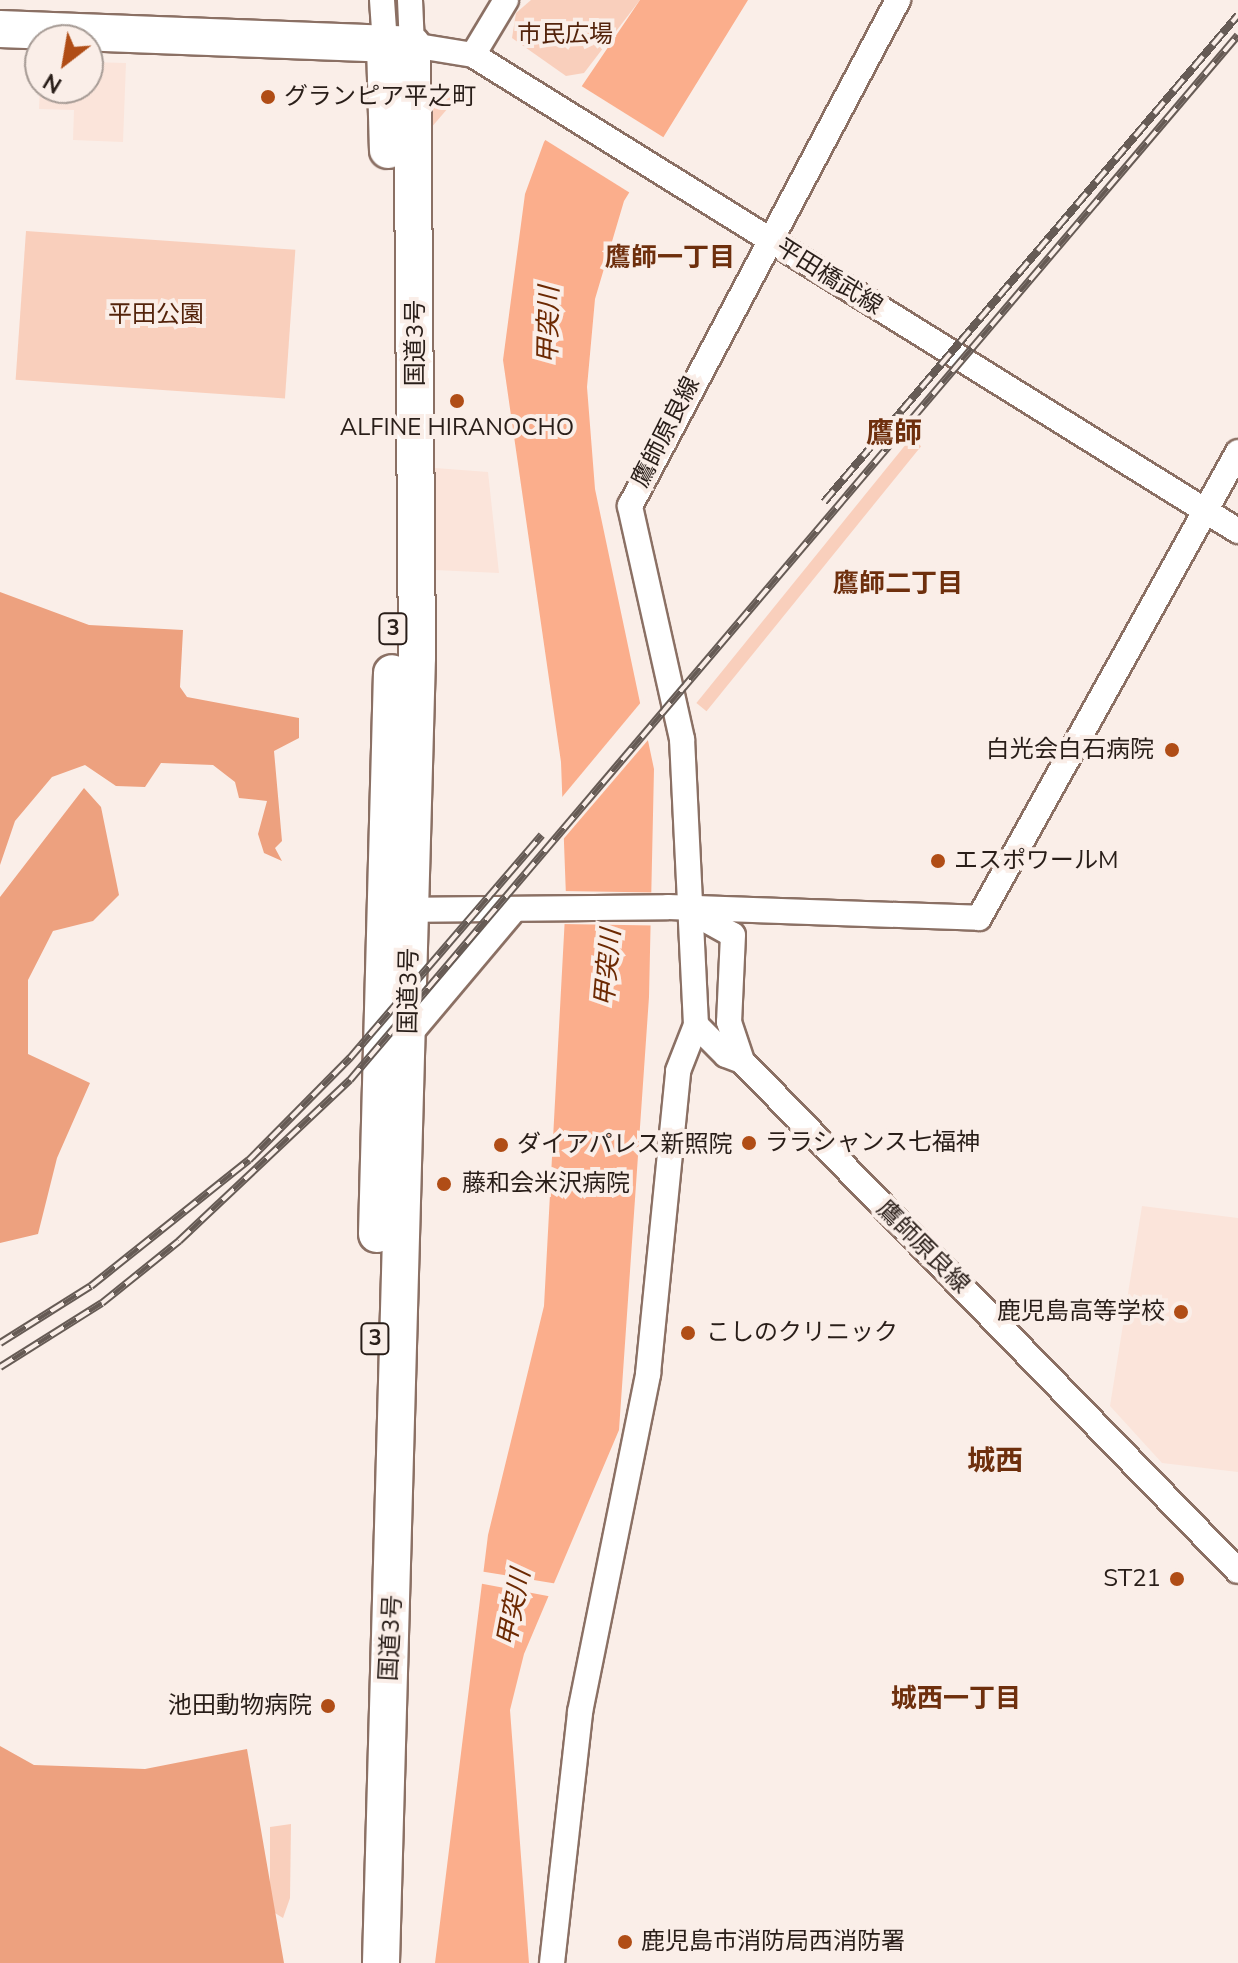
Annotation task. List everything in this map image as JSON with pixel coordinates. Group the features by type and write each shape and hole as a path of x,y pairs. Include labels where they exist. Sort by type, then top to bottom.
{"highway":[{"path":"0,29 398,44"},
{"name":"国道3号","path":"359,1963 396,910 417,657 398,44"},
{"name":"国道3号","path":"381,1963 408,1036 396,910"}],"street":[{"path":"382,0 398,44"},
{"path":"398,44 410,0"},
{"path":"473,55 506,0"},
{"name":"鷹師原良線","path":"898,0 630,506 682,739 677,908 698,941 696,1025 742,1061 1238,1571"},
{"name":"平田橋武線","path":"398,44 473,55 1238,531"},
{"path":"396,910 677,908 979,918 1238,452"},
{"path":"677,908 733,935 758,910"},
{"path":"408,1036 514,910"},
{"name":"鷹師原良線","path":"733,935 729,1022 742,1061"},
{"path":"552,1963 580,1712 648,1374 678,1071 696,1025"}],"shaded area":[{"path":"104,62 126,63 123,142 73,140 74,110 39,109 39,104 104,104"},
{"path":"435,468 488,472 499,573 435,570"},
{"path":"0,592 89,625 183,630 180,687 187,697 299,718 299,738 274,751 282,841 275,848 282,861 264,853 258,834 267,801 239,798 235,782 213,765 161,763 145,787 116,786 85,765 52,777 15,821 0,865"},
{"path":"84,788 101,807 119,895 93,921 53,931 28,980 28,1054 90,1083 57,1158 38,1234 0,1243 0,897"},
{"name":"鹿児島高等学校","path":"1142,1206 1238,1218 1238,1472 1162,1463 1110,1406"},
{"path":"0,1746 34,1765 145,1769 247,1749 284,1963 0,1963"}],"green space":[{"name":"市民広場","path":"531,0 640,0 584,73 566,76 512,38 516,13"},
{"path":"461,93 430,129 433,104"},
{"name":"平田公園","path":"26,231 295,250 285,398 16,380"},
{"path":"911,438 921,446 707,711 696,703"},
{"path":"291,1824 290,1898 283,1918 270,1910 270,1827"}],"water":[{"name":"甲突川","path":"640,0 748,0 624,201 595,299 587,387 595,489 654,769 649,997 619,1430 524,1654 510,1710 529,1963 435,1963 488,1535 544,1306 566,897 561,762 503,360 525,194 544,142"}],"pier":[{"path":"575,82 667,139 632,194 541,137"},
{"path":"647,695 654,733 560,843 558,802"},
{"path":"562,891 655,893 654,926 561,924"},
{"path":"479,1571 558,1584 553,1597 478,1583"}],"railway":[{"path":"824,502 1238,15"},
{"path":"0,1367 102,1303 179,1241 350,1080 1238,35"},
{"path":"0,1343 91,1286 249,1160 350,1058 542,835"}],"place":[{"name":"グランピア平之町","path":"268,97"},
{"name":"ALFINE HIRANOCHO","path":"457,401"},
{"name":"白光会白石病院","path":"1172,750"},
{"name":"エスポワールM","path":"938,861"},
{"name":"ララシャンス七福神","path":"749,1143"},
{"name":"ダイアパレス新照院","path":"501,1145"},
{"name":"藤和会米沢病院","path":"444,1184"},
{"name":"鹿児島高等学校","path":"1181,1312"},
{"name":"こしのクリニック","path":"688,1333"},
{"name":"ST21","path":"1177,1579"},
{"name":"池田動物病院","path":"328,1706"},
{"name":"鹿児島市消防局西消防署","path":"625,1942"}],"district":[{"name":"鷹師一丁目","path":"670,258"},
{"name":"鷹師","path":"894,433"},
{"name":"鷹師二丁目","path":"898,584"},
{"name":"城西","path":"995,1461"},
{"name":"城西一丁目","path":"956,1699"}]}
